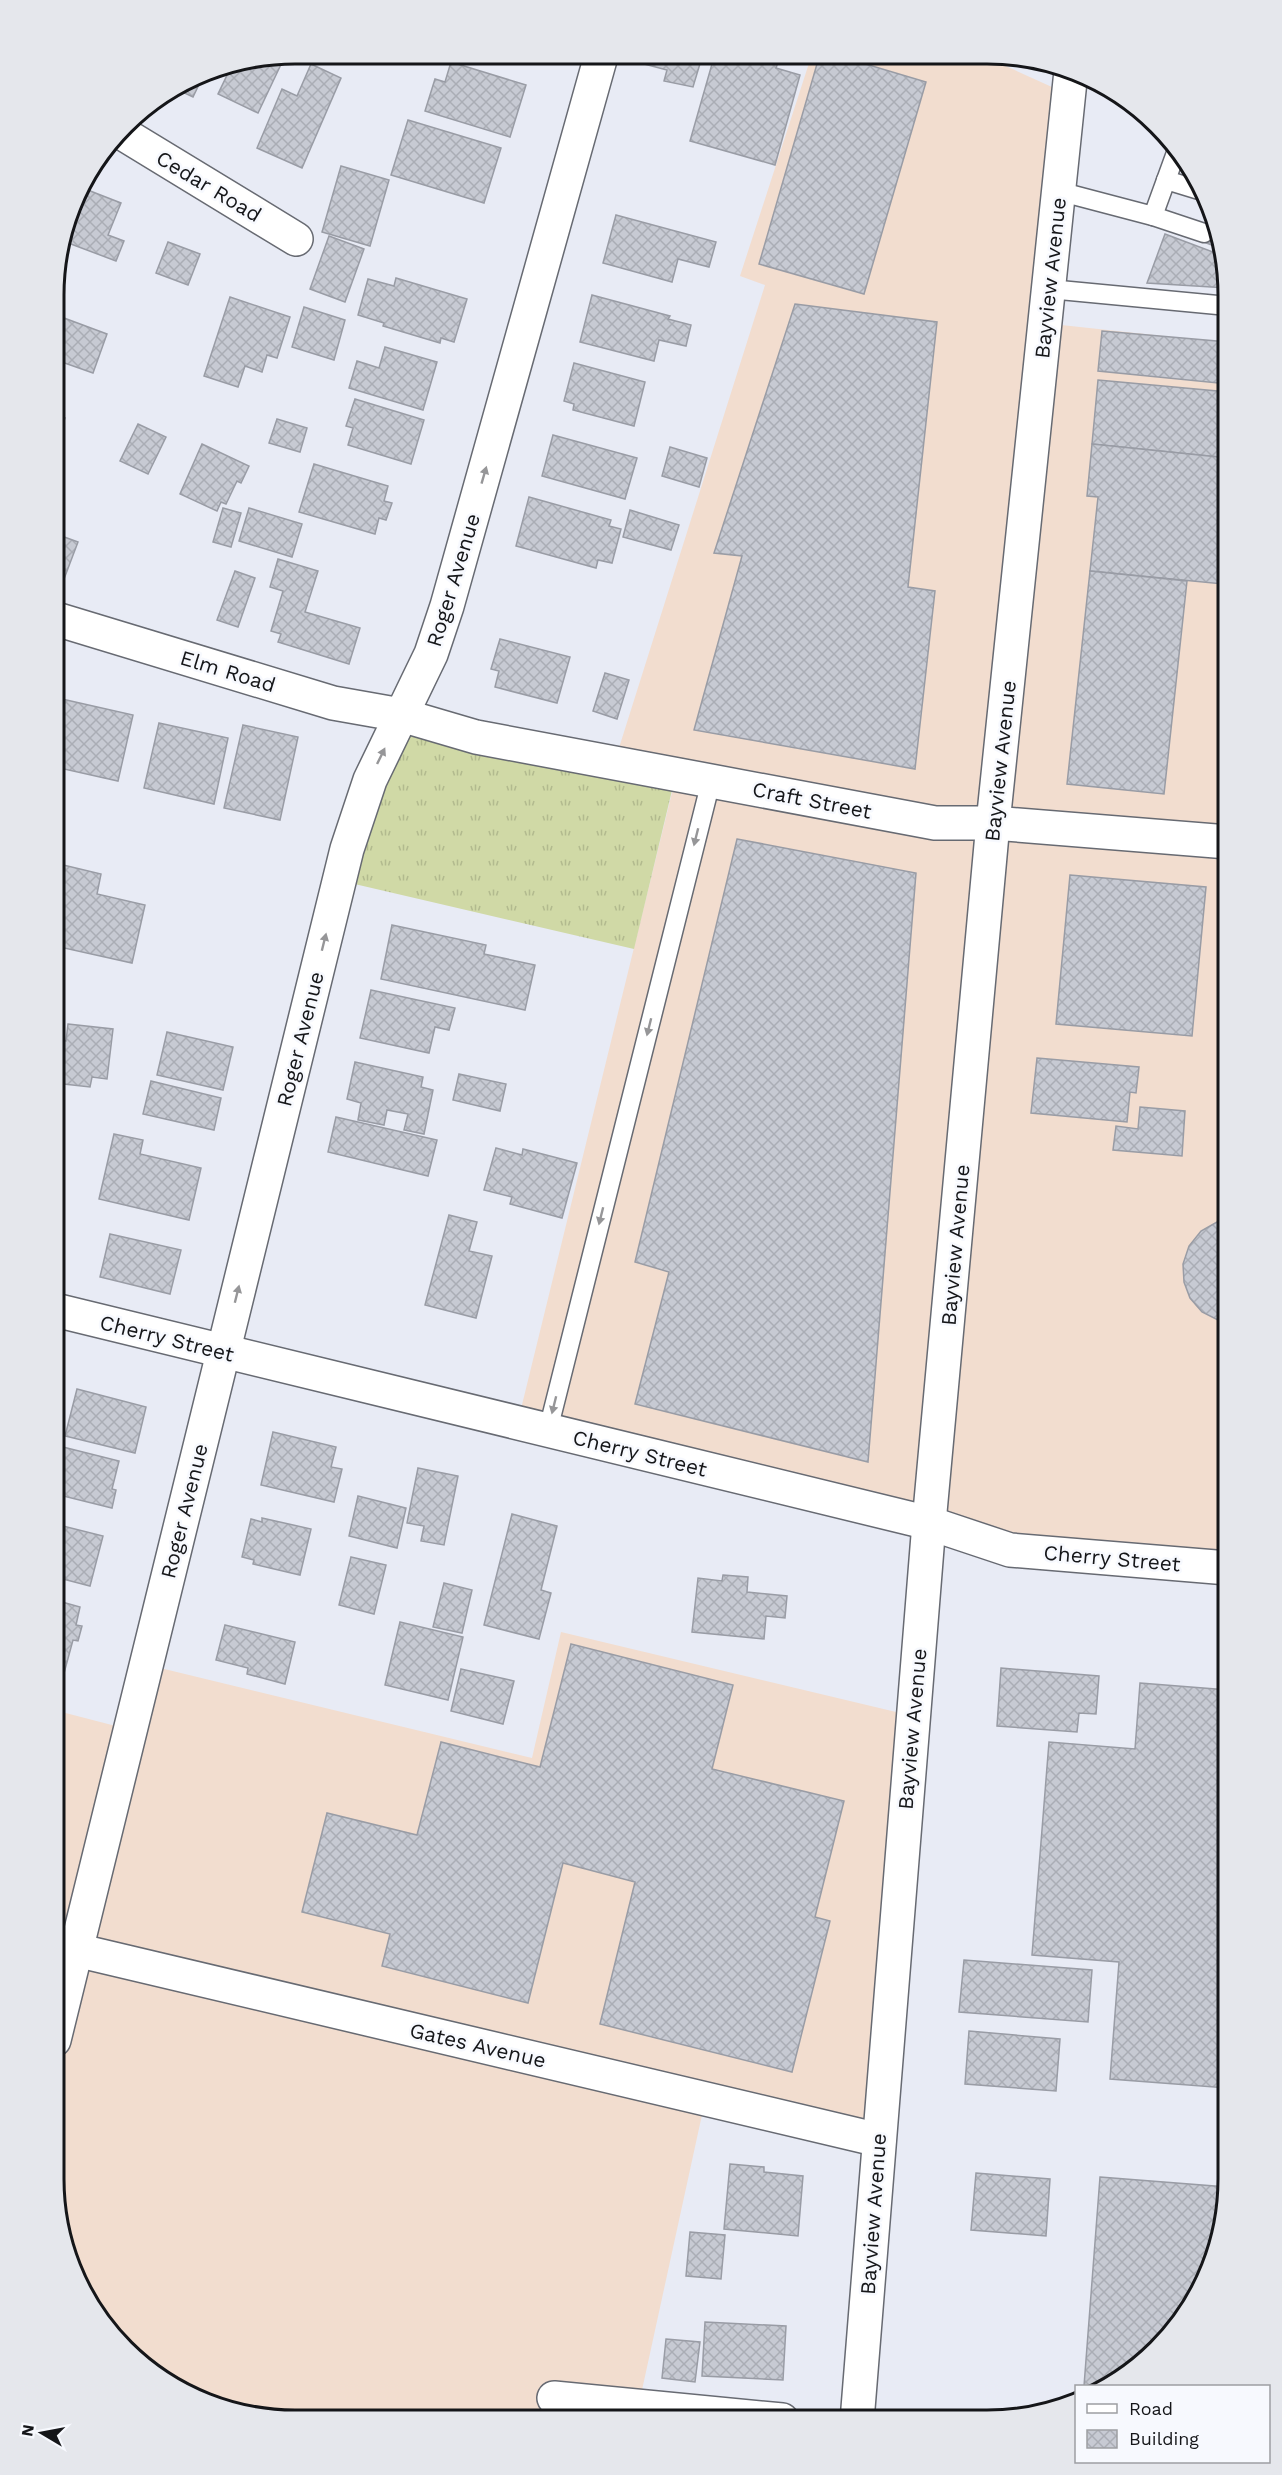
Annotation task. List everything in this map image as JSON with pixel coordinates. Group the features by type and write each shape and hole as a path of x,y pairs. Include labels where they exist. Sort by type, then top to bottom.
{"street":[{"name":"Roger Avenue","path":"64,1999 347,849 370,780 431,654 447,606 599,64"},
{"name":"Bayview Avenue","path":"858,2410 929,1523 993,823 1070,80"},
{"name":"Cedar Road","path":"128,136 296,239"},
{"name":"Elm Road","path":"64,621 333,702 401,715"},
{"name":"Craft Street","path":"401,715 476,737 935,823 993,823 1218,841"},
{"name":"Cherry Street","path":"64,1312 929,1523 1010,1550 1218,1567"},
{"name":"Gates Avenue","path":"76,1950 879,2140"},
{"path":"554,2398 678,2410"}],"lane":[{"path":"1153,216 1173,160"},
{"path":"1166,180 1191,188"},
{"path":"1058,191 1153,216 1204,233"},
{"path":"1049,289 1218,305"},
{"path":"548,1430 711,781"}],"shaded area":[{"path":"809,64 1004,65 1074,97 1052,324 1218,342 1218,1562 1010,1545 519,1417 679,764 618,751 765,285 740,276"},
{"path":"561,1632 917,1717 885,2146 705,2101 638,2410 555,2408 555,2410 280,2410 235,2403 180,2380 132,2343 103,2308 82,2268 72,2240 66,2210 64,2180 64,1713 135,1731 152,1666 532,1758"}],"green space":[{"path":"405,721 674,782 634,949 346,882"}],"building":[{"path":"311,64 341,78 302,168 257,148 282,89 297,96"},
{"path":"450,64 458,64 526,85 510,137 425,111 435,79 445,82"},
{"path":"644,64 700,64 693,87 664,81 667,70"},
{"path":"712,64 777,64 776,68 800,75 775,165 690,141"},
{"path":"817,64 866,64 926,82 864,294 759,264"},
{"path":"281,65 258,113 218,94 227,75 265,66"},
{"path":"198,86 193,97 184,93"},
{"path":"408,120 501,148 484,203 391,175"},
{"path":"341,166 389,180 370,246 322,232"},
{"path":"89,191 121,203 108,235 124,241 116,261 70,244"},
{"path":"616,215 716,242 709,267 678,259 672,282 603,263"},
{"path":"1207,225 1212,245 1201,241"},
{"path":"1165,234 1213,252 1217,287 1147,283"},
{"path":"329,236 364,249 345,302 310,289"},
{"path":"168,242 200,254 188,285 156,273"},
{"path":"396,278 467,299 454,342 441,338 440,343 383,326 384,323 358,315 368,279 394,286"},
{"path":"592,295 670,316 668,319 691,325 686,346 659,340 654,361 580,342"},
{"path":"230,297 290,317 277,358 267,355 262,372 245,366 238,387 204,376"},
{"path":"795,304 937,322 908,587 935,591 915,769 694,730 742,556 714,553"},
{"path":"304,307 345,320 334,360 292,347"},
{"path":"64,318 107,334 93,373 64,363"},
{"path":"1102,331 1218,341 1218,383 1098,371"},
{"path":"385,347 437,362 423,410 349,388 357,361 379,368"},
{"path":"574,363 645,382 634,426 573,410 574,404 564,401"},
{"path":"1098,380 1218,391 1218,457 1092,444"},
{"path":"355,399 424,420 411,464 348,445 353,428 346,426"},
{"path":"277,419 307,428 300,452 269,443"},
{"path":"138,424 166,437 148,474 120,461"},
{"path":"553,435 637,458 625,499 542,476"},
{"path":"202,444 249,466 241,483 237,481 226,504 221,502 217,511 180,494"},
{"path":"1092,444 1218,457 1218,584 1090,571 1098,497 1087,496"},
{"path":"670,447 707,458 699,487 662,476"},
{"path":"314,464 388,486 384,501 392,503 386,520 379,518 375,534 299,512"},
{"path":"529,497 611,520 609,526 621,529 612,563 598,560 596,568 516,546"},
{"path":"223,508 241,513 231,547 213,542"},
{"path":"249,508 302,524 292,557 239,541"},
{"path":"630,510 679,525 671,550 623,537"},
{"path":"64,537 78,542 64,579"},
{"path":"278,559 318,571 305,612 360,628 349,664 278,642 281,634 271,631 283,591 270,587"},
{"path":"235,571 255,578 238,627 217,620"},
{"path":"1090,571 1187,581 1164,794 1067,784"},
{"path":"500,639 570,657 557,703 495,687 499,671 491,669"},
{"path":"605,673 629,680 617,719 593,711"},
{"path":"64,699 133,715 118,781 64,769"},
{"path":"159,723 228,738 214,804 144,788"},
{"path":"243,725 298,737 280,820 224,808"},
{"path":"737,839 916,873 868,1462 635,1404 669,1272 635,1262"},
{"path":"64,865 101,874 97,894 145,905 132,963 64,948"},
{"path":"1070,875 1206,887 1192,1036 1056,1024"},
{"path":"392,925 486,945 484,954 535,965 525,1010 381,979"},
{"path":"371,990 455,1008 449,1030 435,1027 429,1053 360,1038"},
{"path":"68,1024 113,1029 107,1079 92,1077 90,1087 64,1084 64,1041 66,1041"},
{"path":"167,1032 233,1047 223,1090 157,1075"},
{"path":"1037,1058 1139,1067 1136,1093 1130,1092 1127,1122 1031,1113"},
{"path":"355,1062 423,1077 421,1087 433,1090 424,1134 404,1130 408,1114 387,1110 384,1125 358,1120 361,1103 347,1099"},
{"path":"459,1074 506,1084 500,1111 453,1100"},
{"path":"151,1081 221,1098 214,1130 143,1114"},
{"path":"1140,1107 1185,1111 1182,1156 1113,1150 1116,1126 1138,1129"},
{"path":"336,1117 437,1140 428,1176 328,1152"},
{"path":"114,1134 143,1140 140,1154 201,1168 189,1220 99,1199"},
{"path":"496,1148 522,1155 523,1149 577,1163 562,1218 510,1204 512,1197 484,1190"},
{"path":"449,1215 477,1222 469,1251 492,1256 476,1318 425,1305"},
{"path":"1217,1222 1218,1320 1202,1312 1190,1298 1184,1282 1183,1264 1189,1246 1201,1231"},
{"path":"110,1234 181,1250 170,1294 100,1277"},
{"path":"77,1389 146,1407 135,1453 65,1436"},
{"path":"273,1432 336,1447 331,1467 342,1469 334,1502 261,1485"},
{"path":"64,1447 119,1461 112,1489 116,1490 112,1508 64,1496"},
{"path":"418,1468 458,1476 444,1545 421,1541 424,1526 407,1523"},
{"path":"358,1496 406,1508 397,1548 349,1536"},
{"path":"512,1514 557,1526 541,1590 551,1593 539,1639 484,1625"},
{"path":"262,1518 311,1529 300,1575 253,1564 254,1560 242,1557 251,1519 262,1522"},
{"path":"64,1526 103,1536 90,1586 64,1579"},
{"path":"351,1557 386,1565 374,1614 339,1605"},
{"path":"723,1575 748,1577 747,1592 787,1596 785,1618 766,1616 764,1639 692,1632 698,1578 722,1581"},
{"path":"444,1583 472,1590 462,1633 433,1627"},
{"path":"64,1603 80,1607 76,1625 82,1626 78,1641 73,1640 64,1673"},
{"path":"400,1622 463,1637 448,1700 385,1685"},
{"path":"225,1625 295,1642 285,1684 247,1674 248,1668 216,1660"},
{"path":"571,1644 733,1685 712,1769 844,1801 815,1917 830,1921 792,2072 600,2024 635,1882 563,1863 528,2003 382,1966 390,1934 302,1912 327,1813 417,1835 441,1742 540,1767"},
{"path":"1001,1668 1099,1676 1096,1714 1079,1713 1077,1732 997,1726"},
{"path":"461,1669 514,1681 503,1724 451,1711"},
{"path":"1140,1683 1218,1689 1218,2087 1110,2079 1119,1962 1032,1955 1049,1742 1135,1749"},
{"path":"964,1960 1092,1970 1088,2022 959,2012"},
{"path":"969,2031 1060,2039 1056,2091 965,2084"},
{"path":"730,2164 764,2167 764,2172 803,2176 798,2236 724,2229"},
{"path":"976,2173 1050,2179 1046,2236 971,2230"},
{"path":"1100,2177 1218,2186 1210,2240 1194,2282 1179,2308 1150,2343 1127,2363 1093,2385 1084,2385"},
{"path":"690,2232 725,2235 721,2279 686,2276"},
{"path":"705,2322 786,2326 783,2380 702,2376"},
{"path":"666,2339 700,2342 695,2382 662,2378"}]}
